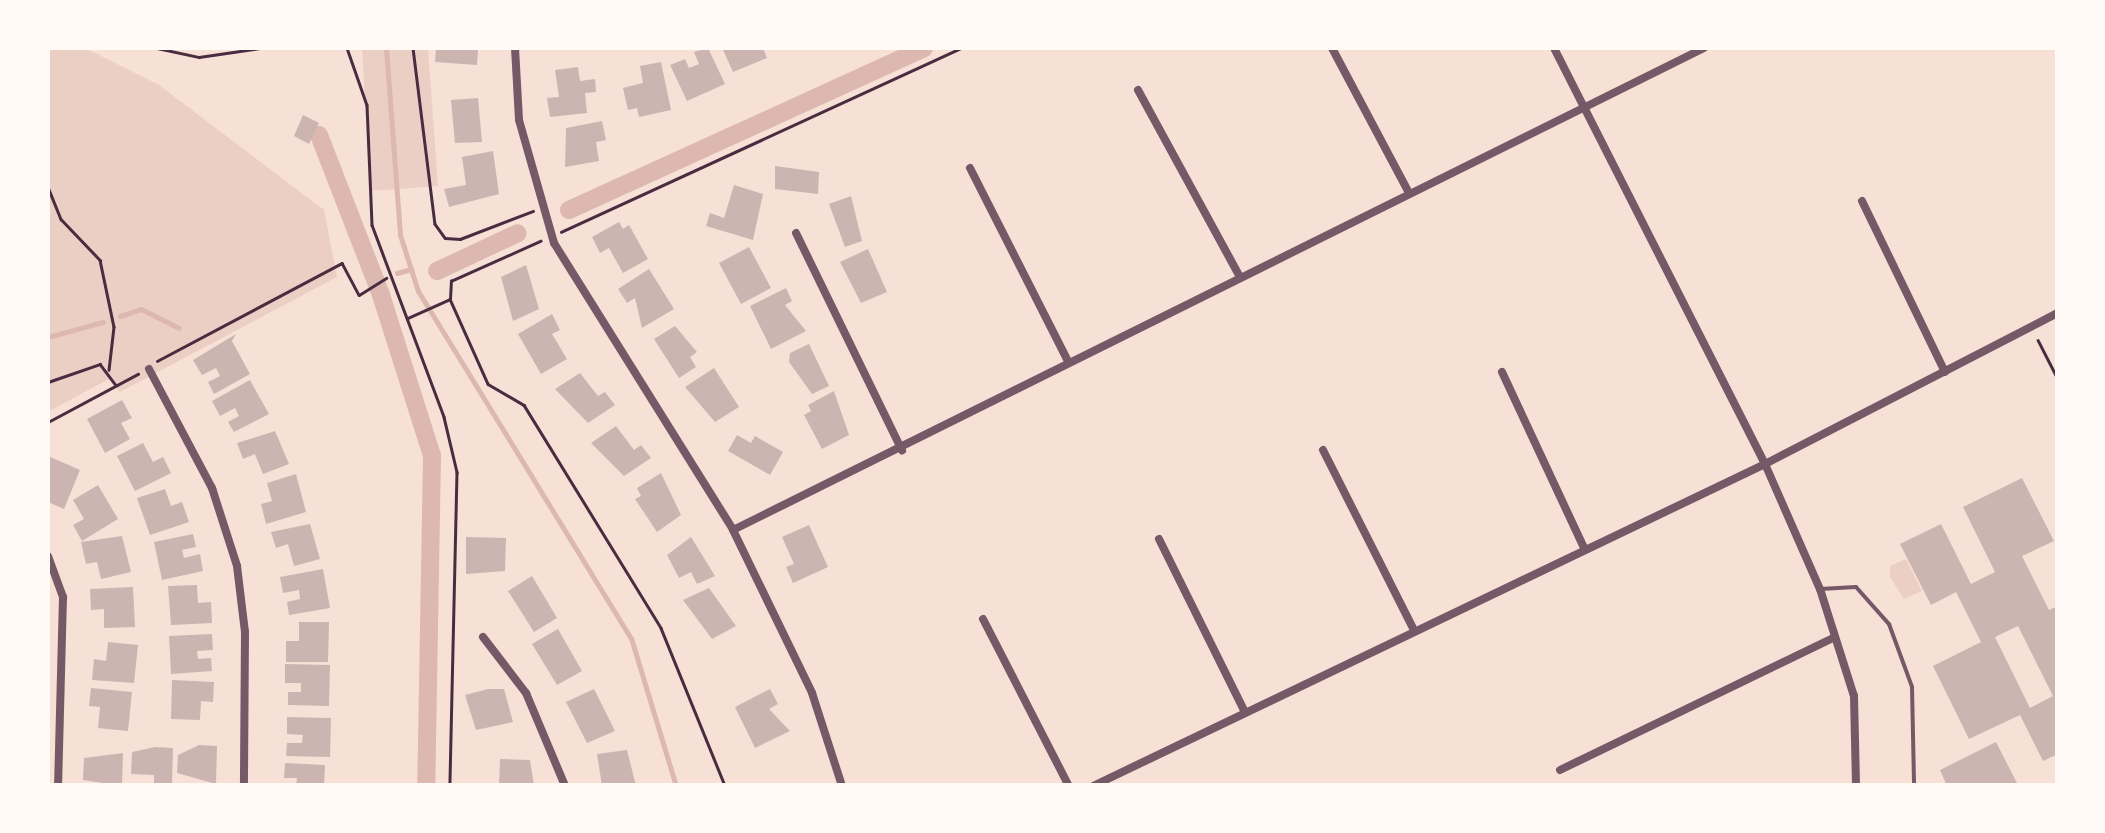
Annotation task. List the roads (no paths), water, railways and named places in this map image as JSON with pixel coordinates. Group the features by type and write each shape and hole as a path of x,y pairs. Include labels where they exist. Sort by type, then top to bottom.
{"street":[{"path":"515,48 519,120 551,236 733,530 812,692 842,786"},
{"path":"1332,48 1409,193"},
{"path":"1554,48 1765,464 1820,589 1854,696 1856,786"},
{"path":"733,530 902,450 1066,359 1586,112 1704,48"},
{"path":"1138,90 1240,277"},
{"path":"970,168 1066,359"},
{"path":"1862,201 1944,372"},
{"path":"796,233 902,450"},
{"path":"1093,786 1583,546 1765,464 2058,312"},
{"path":"149,368 212,488 233,550 245,632 244,786"},
{"path":"1502,372 1583,546"},
{"path":"1323,450 1414,628"},
{"path":"1159,538 1246,712"},
{"path":"48,556 63,597 58,786"},
{"path":"983,619 1069,786"},
{"path":"484,637 526,693 565,786"},
{"path":"1560,770 1834,638"},
{"path":"48,668 62,670"}],"lane":[{"path":"1820,589 1856,587 1889,624 1912,687 1914,786"}],"waterway":[{"path":"386,48 400,235 418,291 631,638 676,786"},
{"path":"569,210 924,48"},
{"path":"319,135 381,295 432,456 426,786"},
{"path":"437,271 518,233"},
{"path":"397,273 411,269"},
{"path":"120,316 141,309 179,328"},
{"path":"48,337 103,322"}]}
